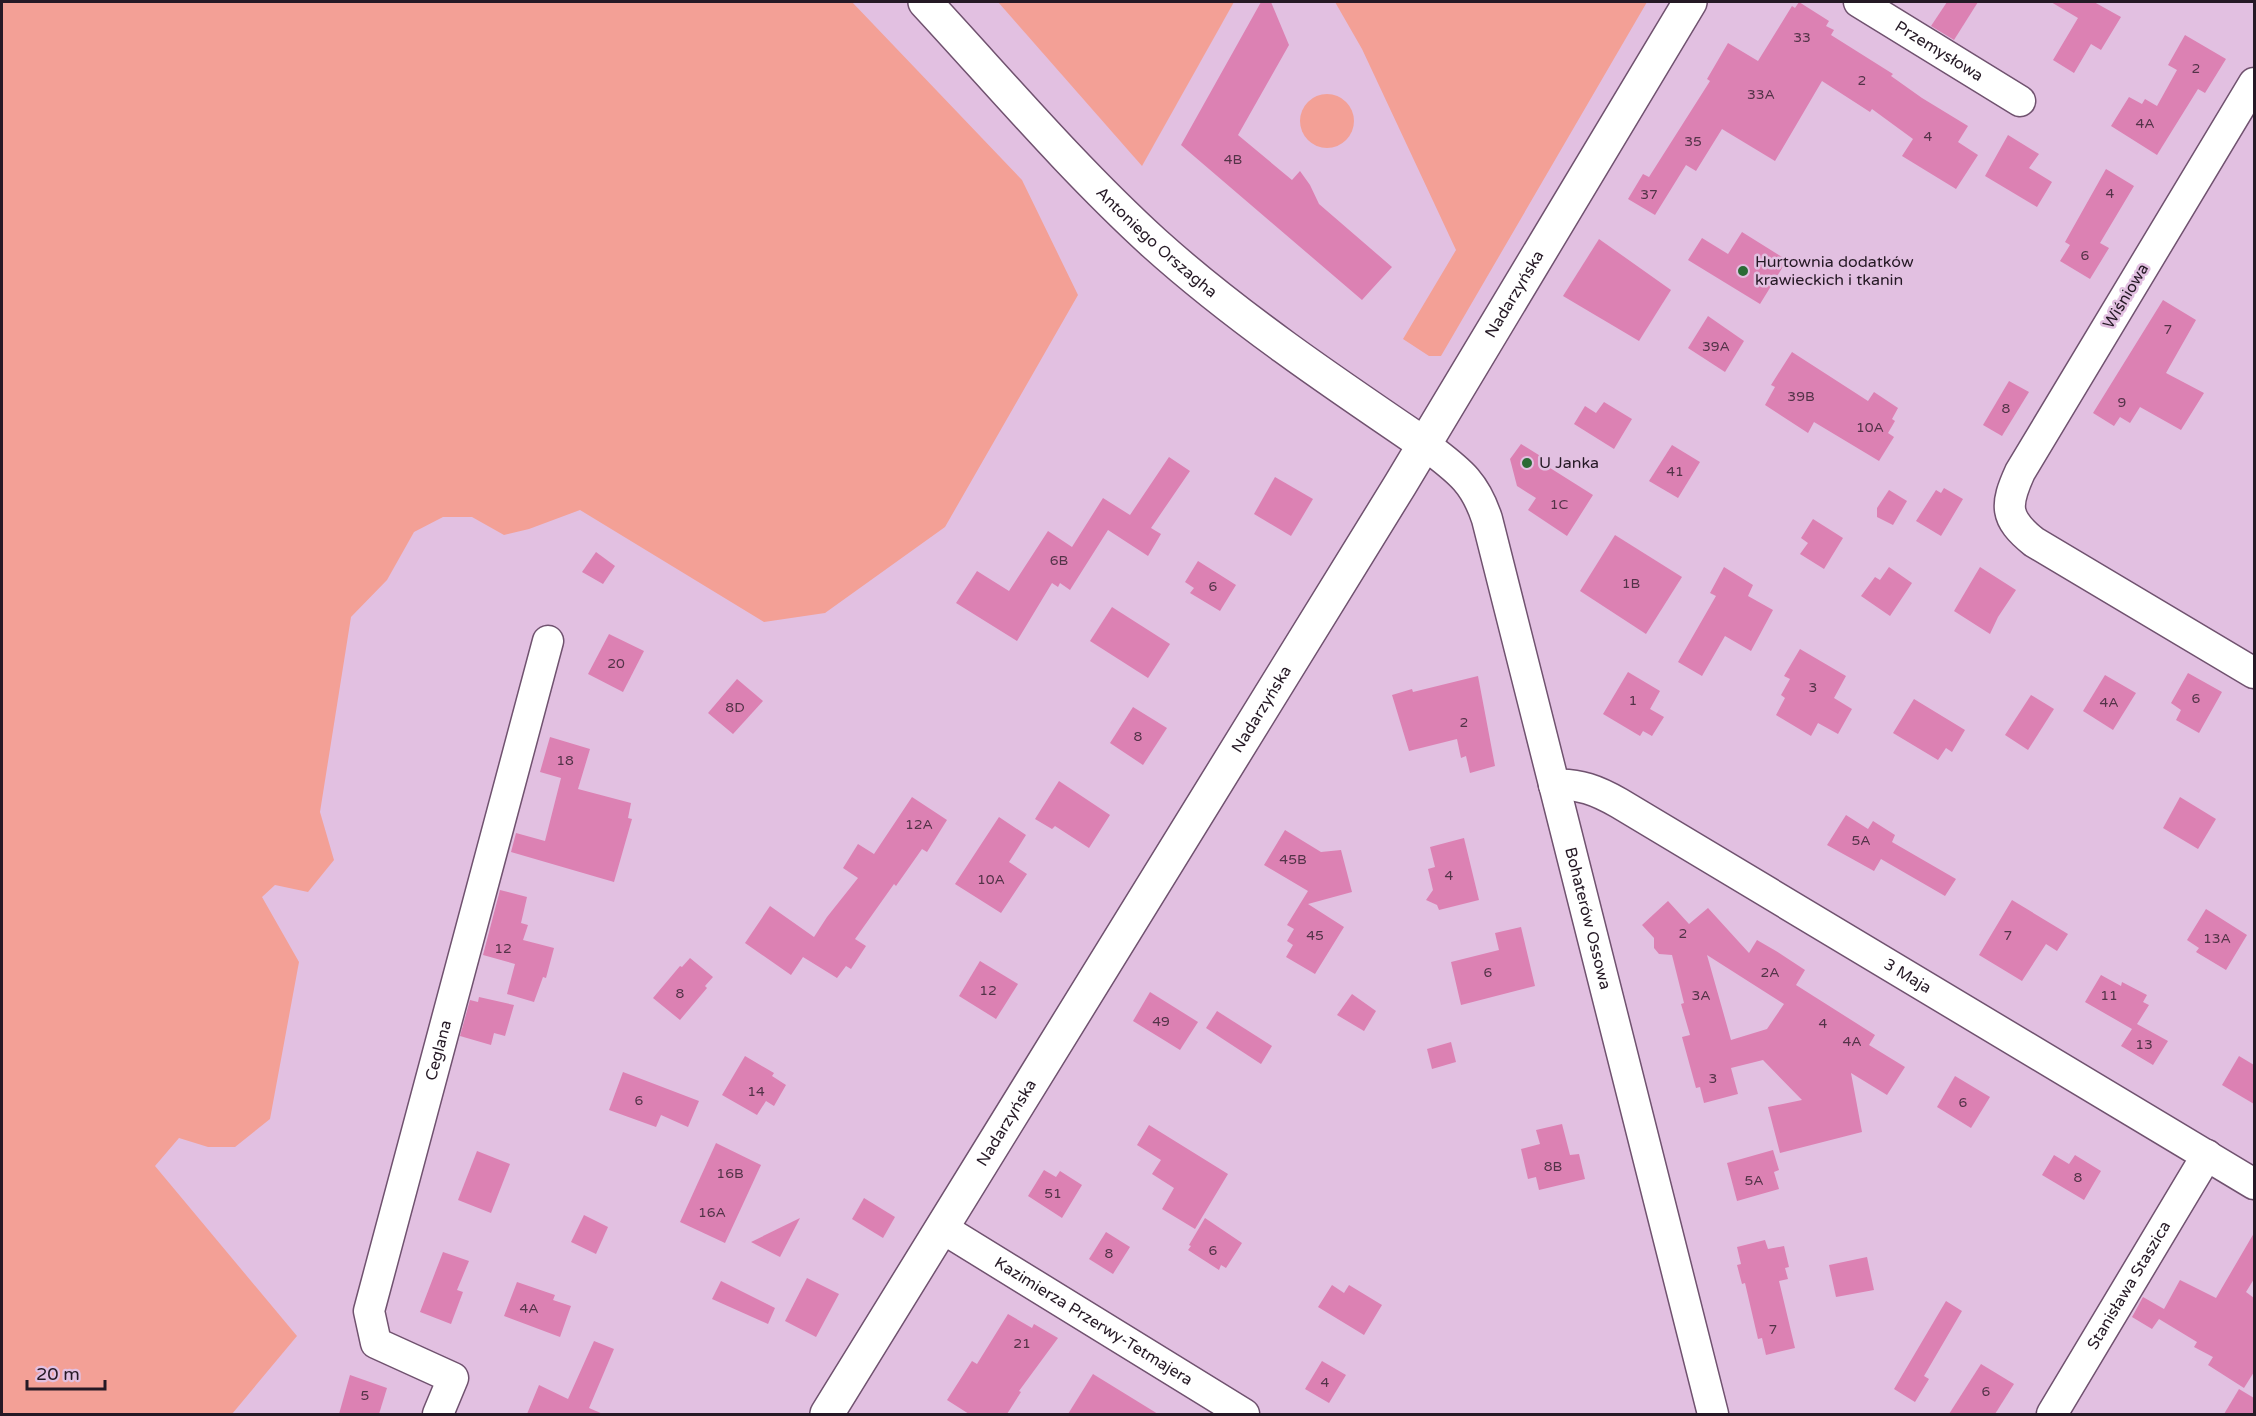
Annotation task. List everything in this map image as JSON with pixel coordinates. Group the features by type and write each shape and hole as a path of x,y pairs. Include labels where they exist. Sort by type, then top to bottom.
{"main road":[{"name":"Antoniego Orszagha","path":"925,2 1083,173 1155,243 1198,280 1267,332 1424,444"},
{"name":"Nadarzyńska","path":"827,1414 1424,444 1690,2"}],"street":[{"name":"Przemysłowa","path":"1859,2 2020,101"},
{"name":"Wiśniowa","path":"2254,83 2020,472 2010,494 2010,512 2019,530 2034,542 2254,673"},
{"name":"Bohaterów Ossowa","path":"1424,444 1460,472 1473,485 1481,501 1713,1414"},
{"name":"Ceglana","path":"438,1414 453,1378 376,1343 369,1311 548,640"},
{"name":"3 Maja","path":"1554,785 1581,786 1619,803 2254,1184"},
{"name":"Stanisława Staszica","path":"2052,1414 2206,1155"},
{"name":"Kazimierza Przerwy-Tetmajera","path":"942,1228 1244,1414"}],"shaded area":[{"path":"2,2 852,2 1022,180 1078,295 945,527 825,613 764,622 580,510 529,529 504,535 472,517 443,517 414,532 387,580 351,617 320,812 334,860 308,892 275,885 262,897 299,962 270,1119 235,1147 208,1147 179,1138 155,1166 297,1336 232,1414 2,1414"},
{"path":"998,2 1234,2 1142,166"},
{"path":"1335,2 1647,2 1441,356 1429,356 1403,339 1456,250 1362,49"},
{"path":"1327,94 1337,96 1346,102 1352,111 1354,121 1352,131 1346,140 1337,146 1327,148 1317,146 1308,140 1302,131 1300,121 1302,111 1308,102 1317,96"}],"building":[{"path":"1261,2 1271,2 1289,45 1238,135 1292,180 1300,171 1319,204 1392,267 1362,300 1181,145"},
{"path":"1799,2 1829,21 1826,26 1834,30 1831,35 1893,74 1891,76 1922,98 1968,126 1958,142 1978,155 1956,189 1902,156 1913,139 1872,109 1870,112 1822,81 1775,161 1722,129 1696,171 1686,165 1655,215 1628,199 1643,174 1649,177 1710,81 1707,79 1728,43 1758,61 1792,6 1795,8"},
{"path":"1947,2 1978,2 1954,40 1931,26"},
{"path":"2051,2 2094,2 2121,17 2101,50 2091,44 2074,73 2053,60 2078,18"},
{"path":"2185,35 2226,59 2205,93 2198,89 2157,155 2111,126 2129,97 2142,104 2145,99 2157,106 2177,70 2168,65"},
{"path":"2008,135 2039,154 2029,168 2052,182 2037,207 1985,176"},
{"path":"2106,169 2134,186 2100,243 2109,248 2090,279 2060,261 2070,245 2065,242"},
{"name":"Hurtownia dodatków krawieckich i tkanin","path":"1742,232 1787,260 1760,304 1688,260 1702,238 1728,254"},
{"path":"1599,239 1671,290 1639,341 1563,296"},
{"path":"2163,300 2196,320 2166,373 2204,393 2181,430 2140,407 2130,423 2120,417 2114,426 2093,413"},
{"path":"1708,316 1744,341 1725,372 1688,348"},
{"path":"1792,352 1868,401 1874,392 1898,408 1892,419 1895,421 1888,433 1894,437 1879,461 1814,422 1808,433 1765,405 1775,387 1771,385"},
{"path":"2009,381 2029,392 2002,436 1983,425"},
{"path":"1604,402 1632,419 1614,449 1574,424 1585,406 1596,413"},
{"path":"1521,444 1542,457 1539,461 1593,495 1567,536 1528,510 1536,498 1517,486 1510,459"},
{"path":"1672,445 1700,462 1678,498 1649,481"},
{"path":"1169,457 1190,471 1151,528 1161,534 1148,556 1108,530 1070,590 1060,583 1058,587 1052,583 1017,641 956,603 977,571 1009,591 1048,531 1072,547 1103,498 1130,515"},
{"path":"1275,477 1313,499 1291,536 1254,514"},
{"path":"1944,488 1963,499 1941,536 1916,521 1936,490 1941,493"},
{"path":"1889,490 1907,501 1893,525 1877,517 1877,508"},
{"path":"1813,519 1843,538 1824,569 1800,554 1808,543 1801,538"},
{"path":"1615,535 1682,577 1646,634 1580,591"},
{"path":"596,552 615,566 603,584 582,572"},
{"path":"1198,561 1236,585 1220,611 1190,593 1194,588 1185,582"},
{"path":"1724,567 1753,585 1748,596 1773,610 1751,651 1725,636 1702,676 1678,662 1716,596 1710,593"},
{"path":"1889,567 1912,583 1890,616 1861,596 1875,577 1880,580"},
{"path":"1980,567 2016,590 1990,634 1954,611"},
{"path":"1112,607 1170,644 1148,678 1090,641"},
{"path":"609,634 644,651 623,692 588,674"},
{"path":"1800,649 1846,676 1834,698 1852,709 1838,734 1818,723 1811,736 1776,715 1785,698 1781,695 1790,679 1784,676"},
{"path":"1628,672 1660,691 1650,709 1664,717 1652,736 1643,731 1640,736 1603,714"},
{"path":"2188,673 2222,692 2199,733 2176,720 2181,710 2171,703"},
{"path":"2105,675 2136,693 2113,730 2083,711"},
{"path":"1478,676 1495,766 1470,773 1466,756 1461,758 1457,739 1409,751 1392,695"},
{"path":"737,679 763,701 733,734 708,713"},
{"path":"2031,695 2054,709 2028,750 2005,735"},
{"path":"1914,699 1965,730 1952,752 1946,748 1938,760 1893,733"},
{"path":"1133,707 1167,728 1143,765 1110,743"},
{"path":"550,737 590,749 578,789 631,803 628,818 632,819 614,882 511,852 516,833 545,841 561,778 540,772"},
{"path":"1059,781 1110,815 1089,848 1055,826 1052,829 1035,819"},
{"path":"912,797 947,820 927,852 922,849 855,939 866,946 851,969 846,966 837,978 803,957 791,975 745,943 770,906 814,937 858,878 843,868 858,844 874,854"},
{"path":"2180,797 2216,819 2198,849 2163,828"},
{"path":"1846,815 1868,829 1873,821 1895,835 1892,842 1956,879 1945,896 1881,859 1874,871 1827,845"},
{"path":"999,817 1026,835 1009,862 1027,874 1001,913 955,884"},
{"path":"1285,830 1321,852 1341,850 1352,892 1308,904 1344,927 1315,974 1286,957 1293,945 1287,941 1294,929 1287,925 1308,891 1264,865"},
{"path":"1464,838 1479,900 1439,910 1437,905 1426,900 1433,890 1428,869 1435,867 1430,847"},
{"path":"500,890 527,897 521,923 528,925 523,940 554,948 546,978 543,977 534,1002 507,994 515,964 483,955"},
{"path":"2012,900 2068,934 2057,951 2046,944 2022,981 1979,955"},
{"path":"1668,901 1689,924 1708,908 1749,953 1757,940 1776,951 1805,970 1796,985 1875,1035 1869,1045 1905,1067 1887,1095 1851,1073 1862,1132 1780,1153 1768,1107 1802,1100 1763,1060 1731,1068 1738,1094 1704,1103 1700,1087 1696,1088 1682,1037 1690,1035 1681,1004 1684,1003 1672,955 1659,954 1654,948 1654,938 1642,925","holes":["1707,955 1784,1004 1767,1029 1731,1040"]},
{"path":"2206,909 2247,935 2226,970 2196,952 2199,948 2187,940"},
{"path":"1521,927 1535,986 1461,1005 1451,962 1499,950 1495,933"},
{"path":"690,958 713,977 705,986 707,988 680,1020 653,998 680,966 682,967"},
{"path":"980,961 1018,984 996,1019 959,996"},
{"path":"2101,975 2121,986 2122,982 2147,995 2143,1002 2149,1005 2137,1024 2168,1041 2153,1065 2121,1046 2132,1029 2085,1002"},
{"path":"1150,992 1198,1022 1180,1050 1133,1021"},
{"path":"1352,994 1376,1011 1364,1031 1337,1015"},
{"path":"479,997 514,1005 505,1036 494,1033 491,1045 460,1036 470,1000 478,1002"},
{"path":"1217,1011 1272,1046 1261,1064 1206,1028"},
{"path":"1451,1042 1456,1062 1432,1069 1427,1049"},
{"path":"745,1056 774,1073 772,1076 786,1085 774,1106 766,1101 757,1115 722,1095"},
{"path":"2239,1056 2254,1065 2254,1104 2222,1085"},
{"path":"623,1072 699,1101 688,1127 661,1115 656,1127 609,1110"},
{"path":"1955,1076 1990,1097 1971,1128 1937,1107"},
{"path":"1562,1124 1570,1155 1579,1154 1585,1179 1539,1190 1536,1177 1528,1179 1521,1149 1540,1144 1536,1130"},
{"path":"1149,1125 1228,1174 1195,1229 1162,1209 1174,1188 1152,1174 1161,1160 1137,1145"},
{"path":"716,1143 761,1165 725,1243 680,1222"},
{"path":"1773,1150 1779,1170 1774,1172 1779,1189 1737,1201 1727,1163"},
{"path":"477,1151 510,1164 491,1213 458,1200"},
{"path":"2054,1155 2069,1164 2075,1155 2101,1171 2084,1200 2042,1175"},
{"path":"1044,1170 1056,1177 1060,1171 1082,1185 1062,1218 1028,1196"},
{"path":"864,1198 895,1217 883,1238 852,1219"},
{"path":"584,1215 608,1227 596,1254 571,1242"},
{"path":"800,1218 780,1257 751,1242"},
{"path":"1205,1218 1242,1243 1226,1268 1221,1265 1219,1270 1188,1250"},
{"path":"1106,1232 1130,1247 1113,1274 1089,1259"},
{"path":"2254,1233 2254,1279 2246,1292 2254,1298 2254,1372 2244,1388 2208,1365 2213,1357 2194,1347 2197,1342 2159,1319 2152,1329 2132,1317 2143,1297 2164,1309 2180,1280 2216,1298"},
{"path":"1765,1240 1768,1249 1784,1246 1789,1267 1785,1268 1788,1279 1779,1281 1795,1348 1766,1355 1762,1338 1758,1339 1745,1283 1742,1284 1737,1265 1741,1264 1737,1247"},
{"path":"443,1252 469,1261 457,1290 463,1292 451,1324 420,1312"},
{"path":"1867,1257 1874,1290 1836,1297 1829,1265"},
{"path":"807,1278 839,1294 816,1337 785,1321"},
{"path":"721,1281 775,1308 768,1324 712,1299"},
{"path":"517,1282 555,1295 553,1300 571,1306 560,1337 504,1316"},
{"path":"1332,1285 1344,1293 1349,1285 1382,1305 1364,1335 1318,1307"},
{"path":"1946,1301 1962,1311 1924,1376 1929,1379 1915,1402 1894,1389"},
{"path":"1008,1314 1032,1328 1034,1324 1058,1338 1019,1391 1021,1392 1007,1414 969,1414 947,1400 972,1361 977,1364"},
{"path":"594,1341 614,1349 589,1408 603,1414 527,1414 539,1385 568,1399"},
{"path":"1322,1361 1346,1375 1329,1403 1305,1389"},
{"path":"1981,1364 2014,1384 1995,1414 1949,1414"},
{"path":"1093,1374 1158,1414 1068,1414"},
{"path":"350,1375 387,1388 379,1414 339,1414"},
{"path":"2239,1389 2254,1398 2254,1414 2224,1414"}],"place":[{"name":"Hurtownia dodatków krawieckich i tkanin","path":"1743,271"},
{"name":"U Janka","path":"1527,463"}]}
